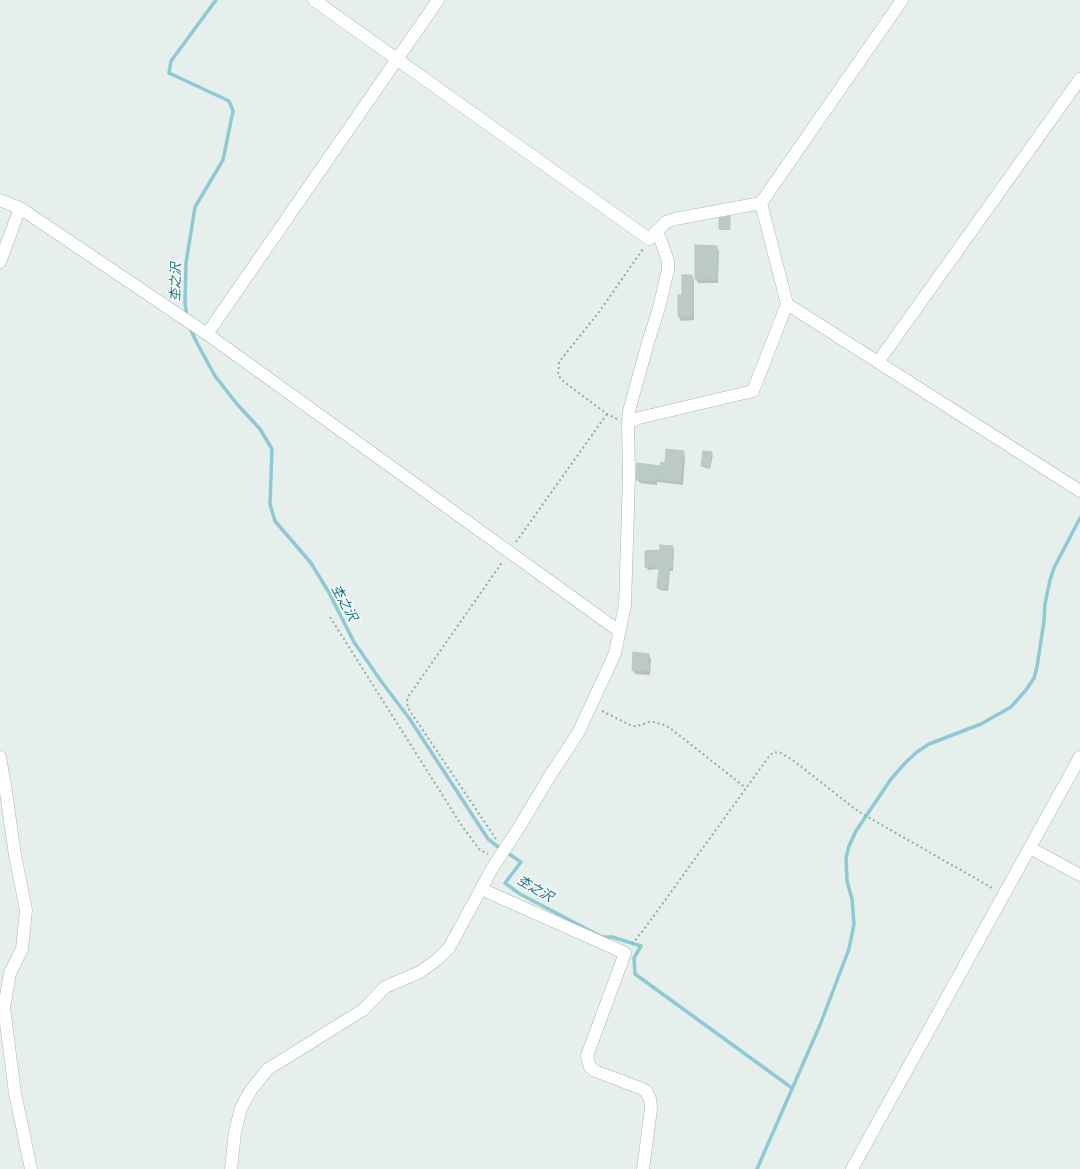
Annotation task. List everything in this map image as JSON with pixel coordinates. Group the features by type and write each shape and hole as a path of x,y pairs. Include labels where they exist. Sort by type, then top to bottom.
{"street":[{"path":"230,1169 235,1132 241,1108 251,1090 268,1069 363,1010 385,987 420,972 438,959 449,948 496,861 578,733 615,653 625,605 627,581 629,411 659,308 668,270 668,260 661,241 396,60 314,0"},
{"path":"207,334 438,0"},
{"path":"652,236 666,222 675,218 761,203 902,0"},
{"path":"878,362 1080,79"},
{"path":"0,200 20,208 207,334 619,631"},
{"path":"628,422 639,418 754,391 787,304 761,203"},
{"path":"0,262 20,208"},
{"path":"787,304 1080,491"},
{"path":"0,757 6,785 15,854 26,910 22,949 10,973 4,1008 16,1093 31,1169"},
{"path":"852,1169 1080,757"},
{"path":"1030,848 1080,875"},
{"path":"482,889 624,953 587,1056 590,1067 595,1072 640,1088 646,1091 650,1099 651,1109 643,1169"}],"path":[{"path":"628,422 607,414 563,381 558,375 559,362 599,312 652,236"},
{"path":"505,847 499,843 479,815 408,708 408,697 607,414"},
{"path":"330,617 462,826 479,849 496,861"},
{"path":"591,706 632,726 654,722 670,728 746,788"},
{"path":"624,953 645,928 770,755 774,752 781,753 794,761 859,812 1003,895"}],"building":[{"path":"730,216 730,229 719,229 719,218"},
{"path":"695,245 717,246 717,279 695,279"},
{"path":"682,275 692,275 692,317 678,317 678,295 682,295"},
{"path":"666,449 684,451 681,481 656,479 655,481 636,480 637,463 661,466 661,462 665,463"},
{"path":"703,451 712,452 710,467 701,466"},
{"path":"660,545 673,546 672,568 669,568 667,589 657,588 659,567 645,567 645,551 660,550"},
{"path":"633,652 649,654 648,671 632,670"}],"waterway":[{"name":"杢之沢","path":"187,316 185,303 186,263 195,207 223,160 233,111 229,101 169,73 171,61 216,0"},
{"name":"杢之沢","path":"190,328 215,376 237,404 260,429 272,449 270,504 275,521 311,563 328,591 354,642 409,718 488,839 521,862 505,883 520,894 602,937 612,937 641,946 634,958 635,974 792,1088"},
{"path":"757,1169 820,1025 849,949 854,924 852,899 847,881 846,858 849,846 856,831 891,779 917,752 929,744 981,724 1011,707 1026,690 1034,678 1037,667 1045,604 1050,580 1054,568 1080,518"}]}
